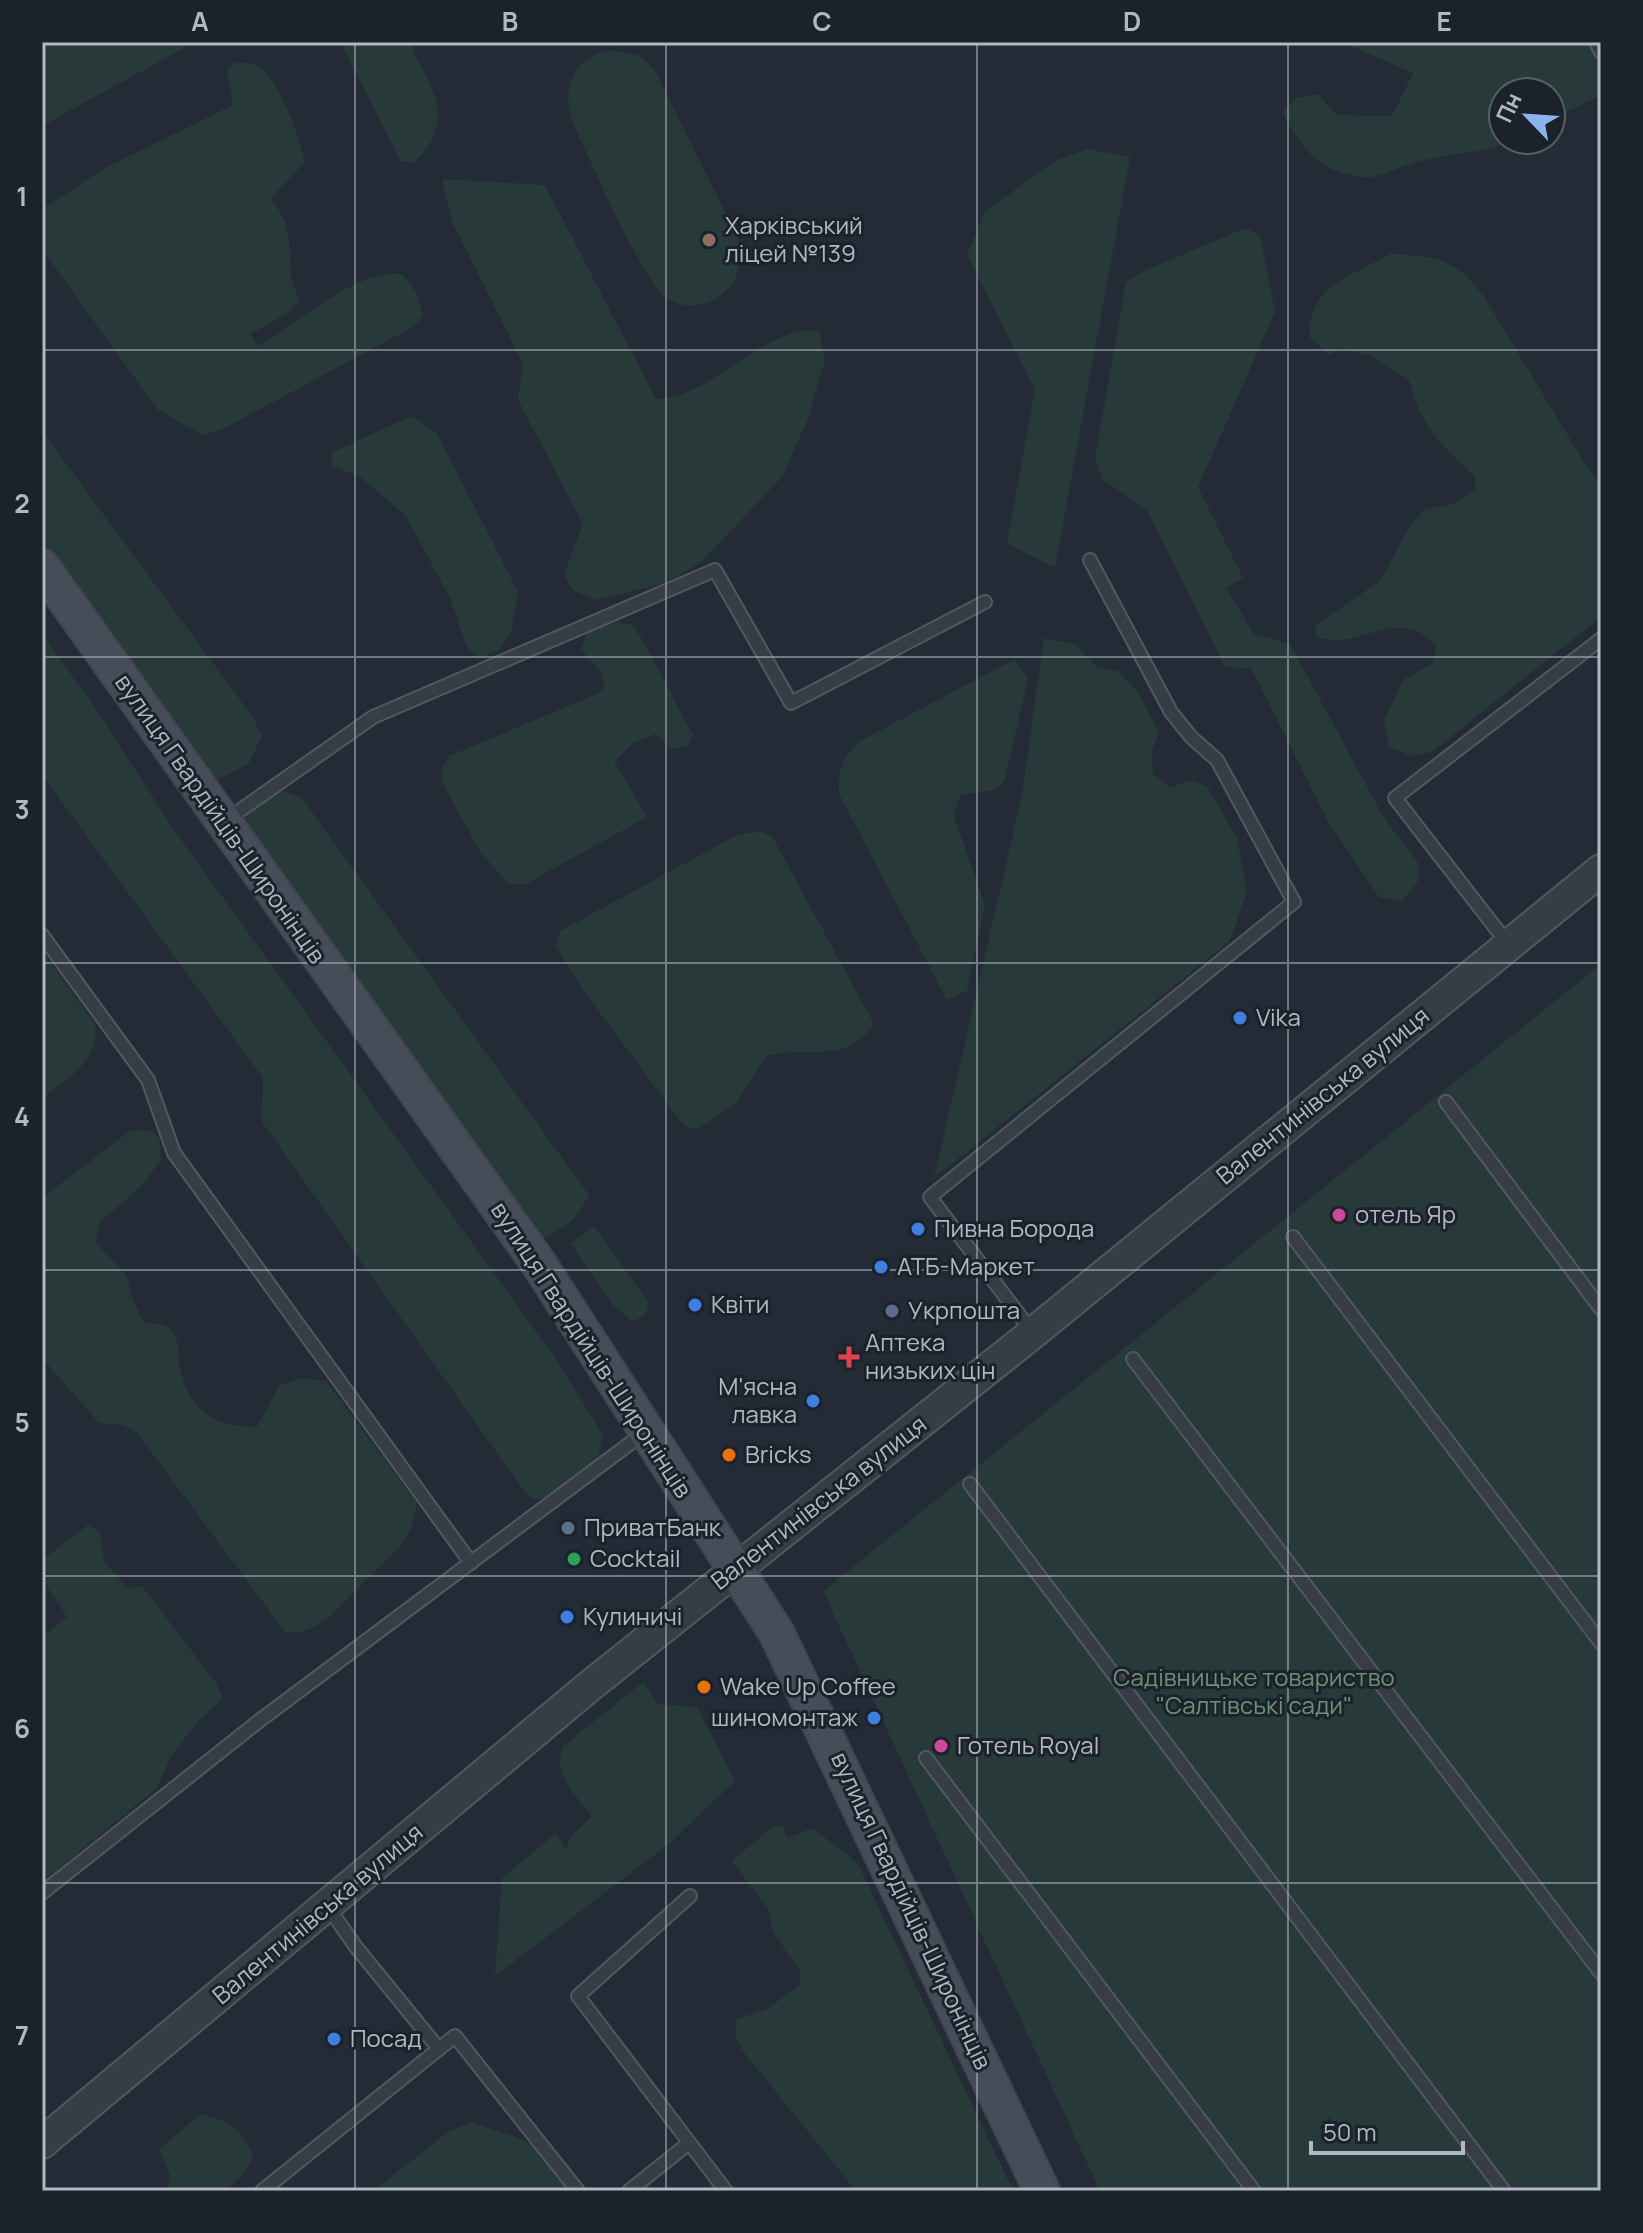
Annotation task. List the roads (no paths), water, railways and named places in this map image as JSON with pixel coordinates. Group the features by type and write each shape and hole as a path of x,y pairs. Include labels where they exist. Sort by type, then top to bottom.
{"main road":[{"name":"вулиця Гвардійців-Широнінців","path":"42,567 539,1264 776,1632 822,1723 1042,2191"}],"street":[{"name":"Валентинівська вулиця","path":"42,2143 591,1685 1033,1333 1601,870"}],"lane":[{"path":"1596,42 1601,52"},
{"path":"1033,1333 930,1197 1294,902 1217,760 1191,737 1171,712 1090,560"},
{"path":"222,823 373,717 715,570 791,703 985,602"},
{"path":"1508,945 1395,798 1601,639"},
{"path":"42,935 148,1080 174,1153 471,1563"},
{"path":"1446,1102 1601,1309"},
{"path":"1293,1237 1601,1643"},
{"path":"1133,1359 1601,1973"},
{"path":"42,1893 259,1721 647,1431"},
{"path":"970,1484 1504,2191"},
{"path":"926,1758 1254,2191"},
{"path":"690,1896 578,1996 726,2191"},
{"path":"328,1907 356,1947 439,2049"},
{"path":"262,2191 455,2036 578,2191"},
{"path":"629,2191 689,2143"}],"place":[{"name":"Харківський ліцей №139","path":"709,240"},
{"name":"Vika","path":"1240,1018"},
{"name":"отель Яр","path":"1339,1215"},
{"name":"Пивна Борода","path":"918,1229"},
{"name":"АТБ-Маркет","path":"881,1267"},
{"name":"Квіти","path":"695,1305"},
{"name":"Укрпошта","path":"892,1311"},
{"name":"Аптека низьких цін","path":"849,1357"},
{"name":"М'ясна лавка","path":"813,1401"},
{"name":"Bricks","path":"729,1455"},
{"name":"ПриватБанк","path":"568,1528"},
{"name":"Cocktail","path":"574,1559"},
{"name":"Кулиничі","path":"567,1617"},
{"name":"Wake Up Coffee","path":"704,1687"},
{"name":"шиномонтаж","path":"874,1718"},
{"name":"Готель Royal","path":"941,1746"},
{"name":"Посад","path":"334,2039"}],"park label":[{"name":"Садівницьке товариство \"Салтівські сади\"","path":"1254,1692"}]}
